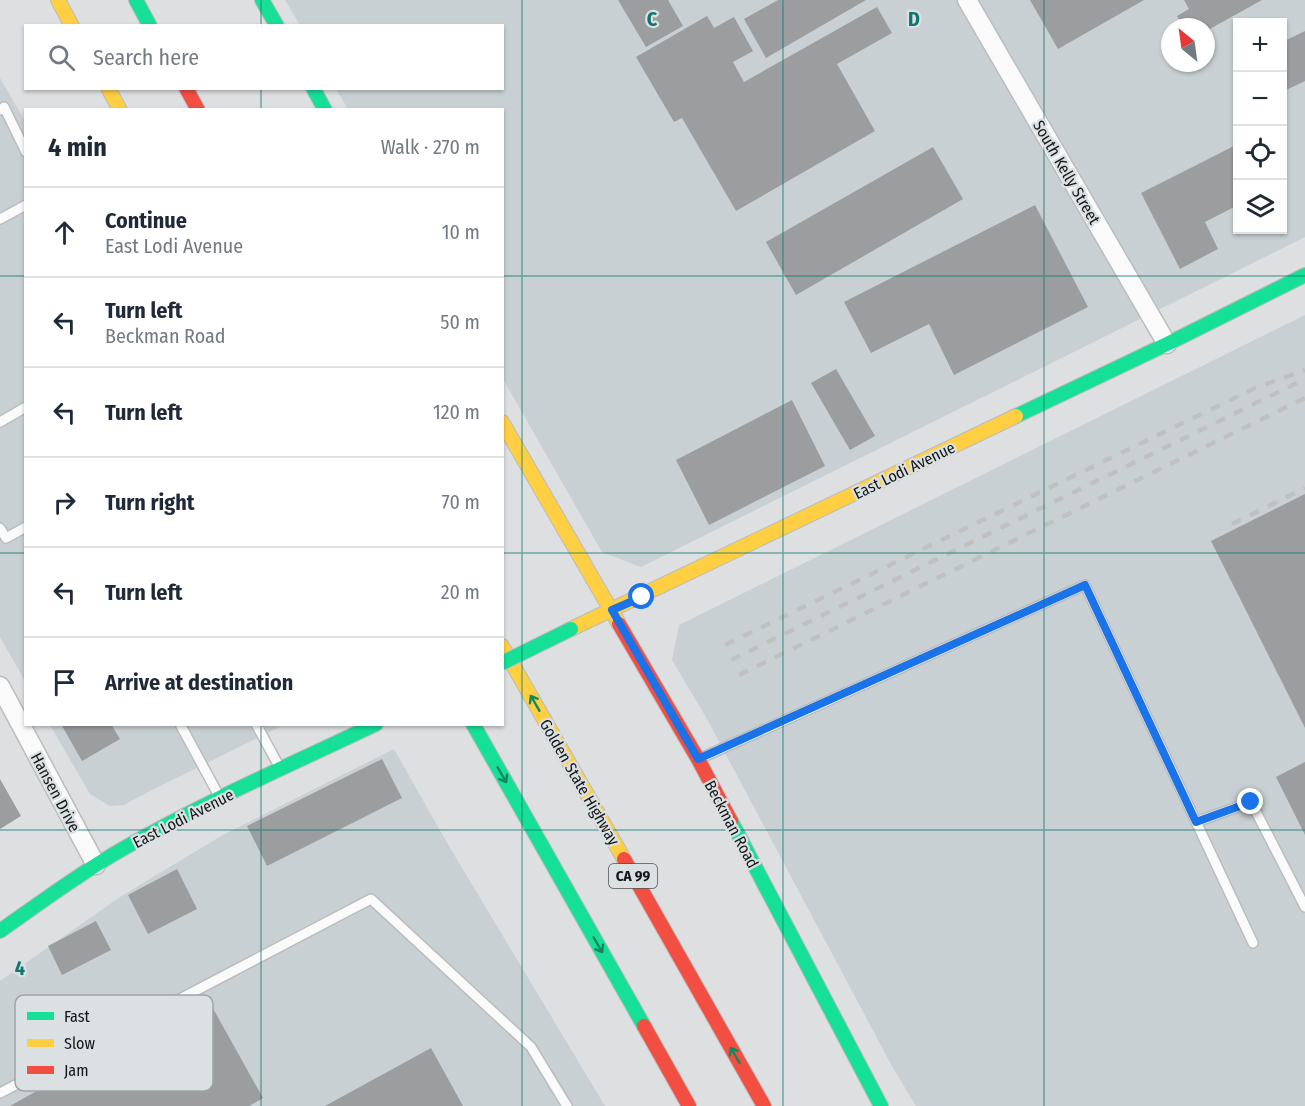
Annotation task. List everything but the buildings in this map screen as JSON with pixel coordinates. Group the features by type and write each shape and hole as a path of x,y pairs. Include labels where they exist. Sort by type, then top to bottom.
{"main road":[{"path":"58,0 71,24"},
{"path":"136,0 149,24"},
{"path":"262,0 276,24"},
{"path":"109,90 119,108"},
{"path":"187,90 197,108"},
{"path":"314,90 324,108"},
{"name":"East Lodi Avenue","path":"504,662 1167,344 1305,275"},
{"name":"Beckman Road","path":"504,425 698,759 880,1106"},
{"name":"Golden State Highway","path":"504,650 764,1106"},
{"name":"East Lodi Avenue","path":"4,925 140,839 220,798 372,726"},
{"path":"473,726 689,1106"}],"street":[{"name":"South Kelly Street","path":"967,0 1167,344"},
{"name":"Hansen Drive","path":"0,686 96,865"}],"lane":[{"path":"0,110 4,108 24,148"},
{"path":"0,219 24,206"},
{"path":"0,422 24,408"},
{"path":"0,528 6,538 24,528"},
{"path":"698,759 1085,585 1252,943"},
{"path":"181,726 220,798"},
{"path":"257,726 281,770"},
{"path":"1196,822 1251,802 1305,908"},
{"path":"188,995 371,899 531,1047 567,1106"},
{"path":"0,1094 15,1086"}],"shaded area":[{"path":"285,0 1305,0 1305,237 641,567 602,552 504,381 504,108 347,108 337,90 504,90 504,24 299,24"},
{"path":"0,78 24,120 24,679 0,637"},
{"path":"1305,315 1305,1106 916,1106 893,1068 707,719 672,660 679,625"},
{"path":"51,726 282,726 124,805 110,806 90,794"},
{"path":"394,749 446,841 605,1106 0,1106 0,981 120,897 221,836"}],"railway":[{"path":"725,645 1255,388 1305,370"},
{"path":"731,660 1305,379"},
{"path":"739,675 1305,398"},
{"path":"1232,524 1305,488"}],"traffic: fast":[{"path":"136,0 149,24"},
{"path":"262,0 276,24"},
{"path":"314,90 324,108"},
{"path":"1016,416 1305,275"},
{"path":"504,662 571,629"},
{"path":"0,931 126,847 187,814 372,726"},
{"path":"474,726 644,1026"},
{"path":"731,821 881,1106"}],"traffic: slow":[{"path":"58,0 71,24"},
{"path":"109,90 119,108"},
{"path":"571,629 1016,416"},
{"path":"504,425 619,624"},
{"path":"504,649 624,859"}],"traffic: jam":[{"path":"187,90 197,108"},
{"path":"619,624 698,759 731,821"},
{"path":"624,859 764,1106"},
{"path":"644,1026 689,1106"}],"route":[{"path":"642,597 612,610 698,759 1085,585 1196,822 1251,802"}]}
